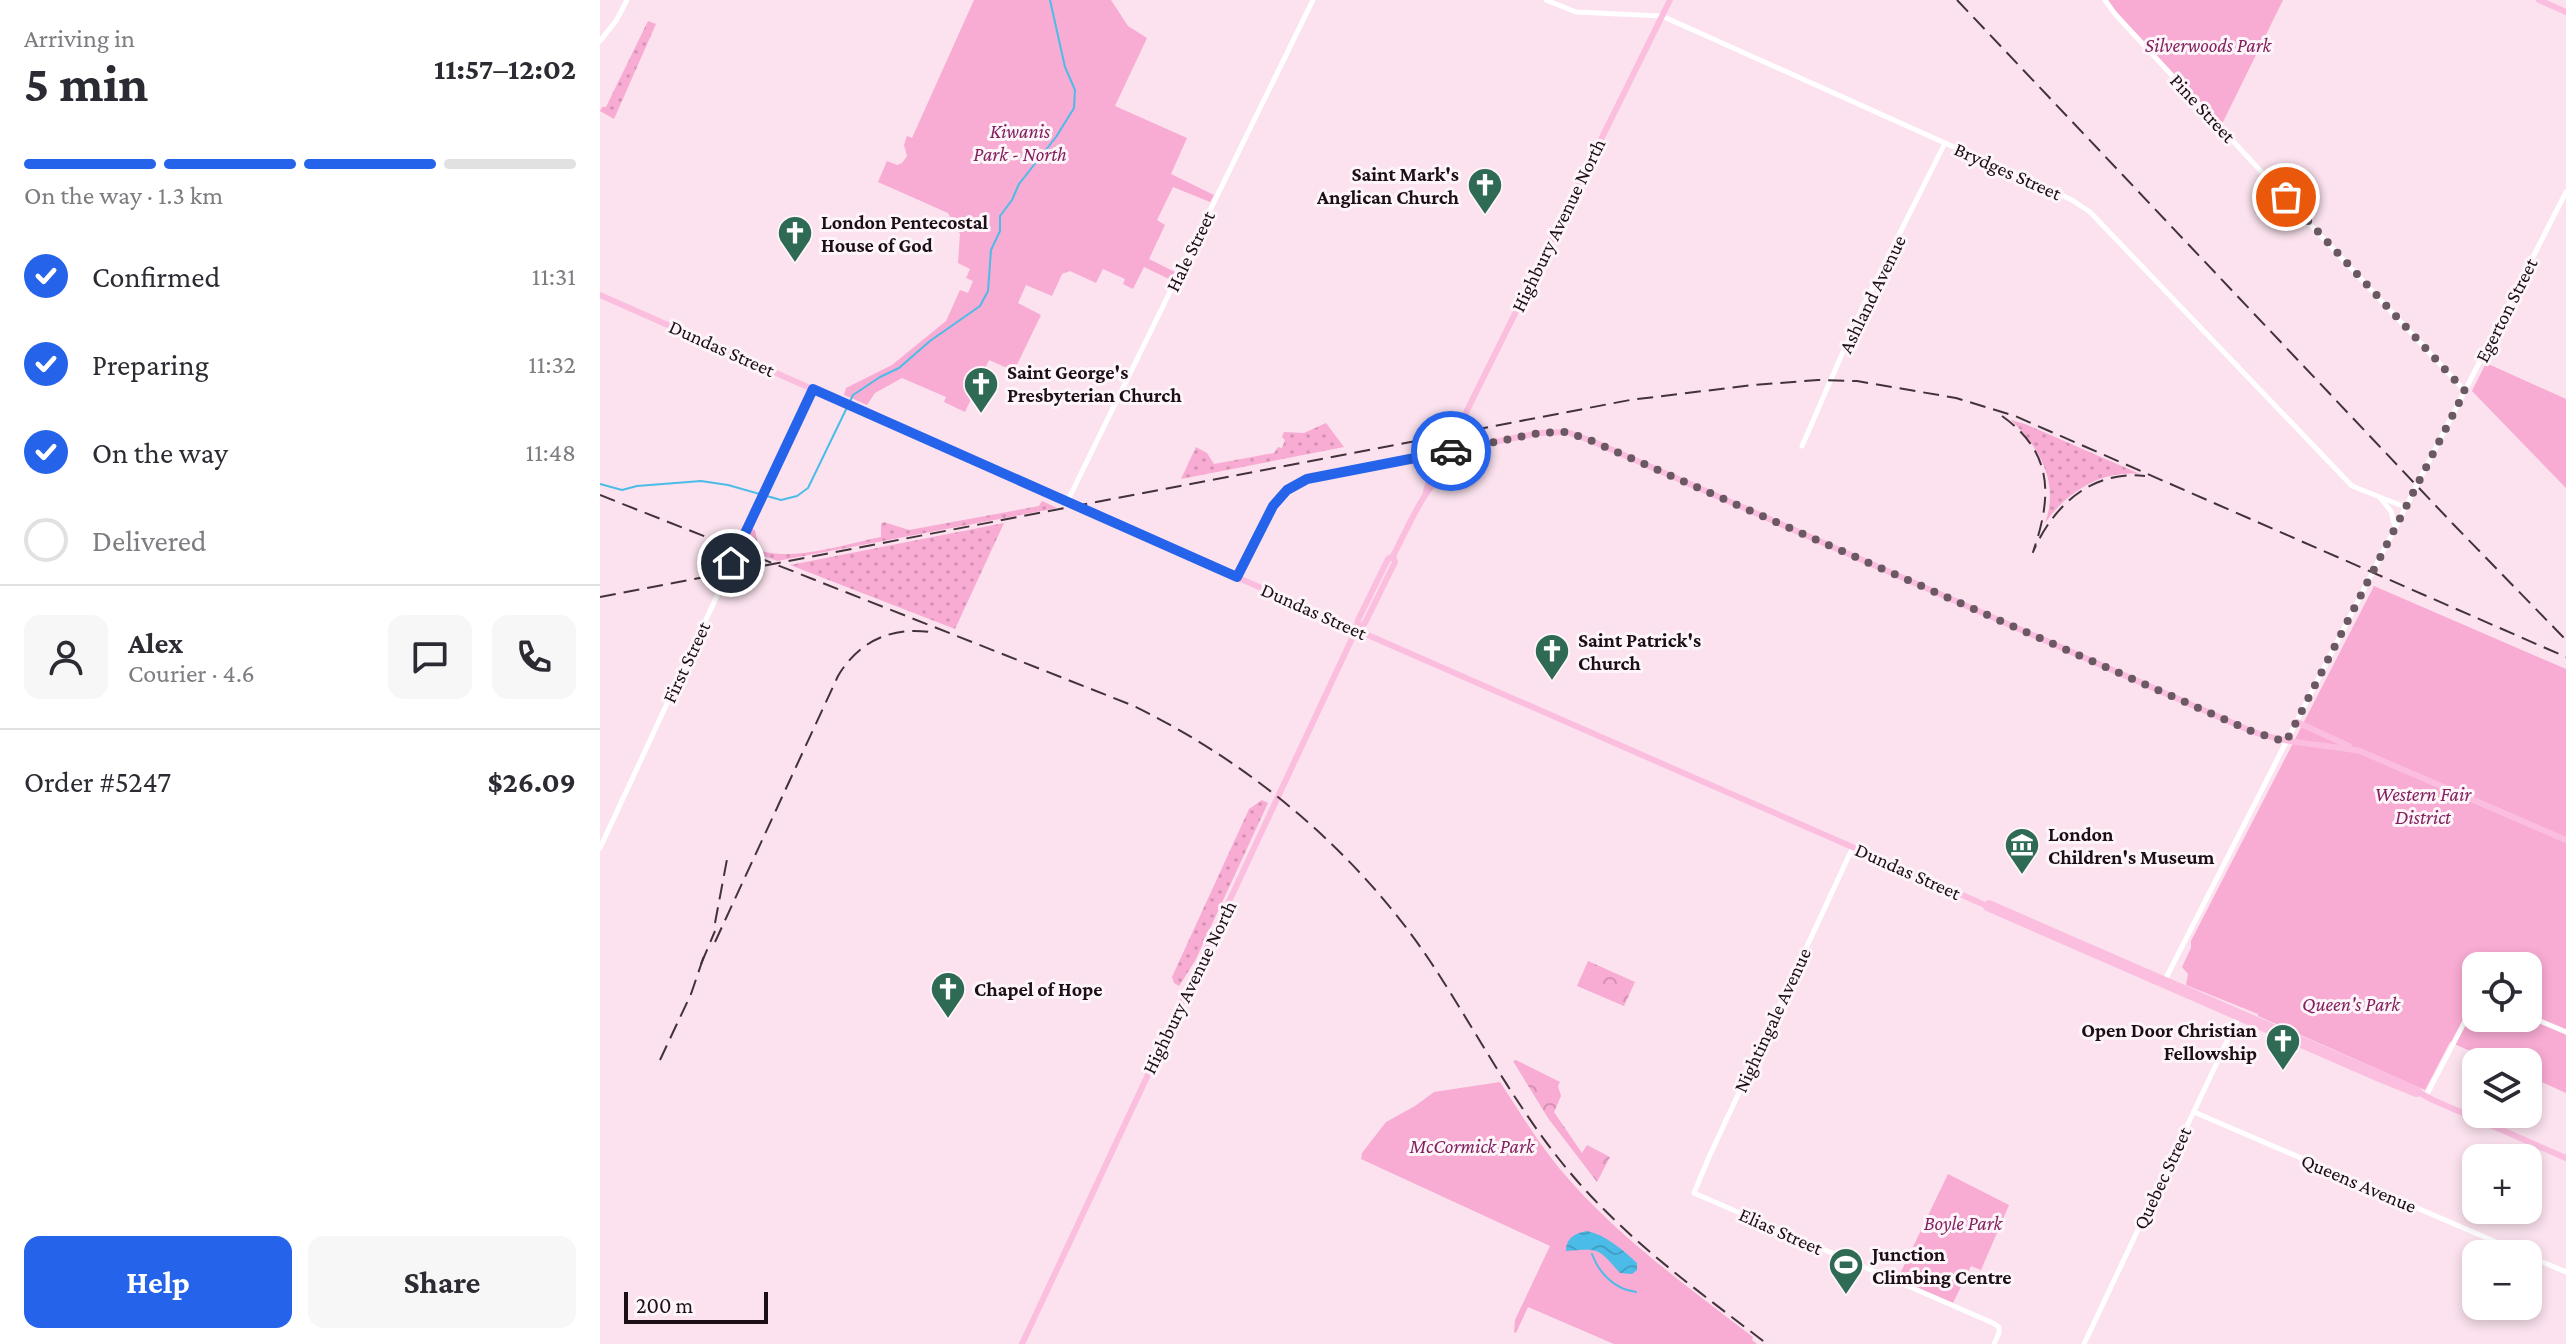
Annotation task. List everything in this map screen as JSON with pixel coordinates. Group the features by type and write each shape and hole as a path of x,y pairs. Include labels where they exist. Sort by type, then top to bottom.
{"main road":[{"name":"Highbury Avenue North","path":"1022,1344 1273,812 1358,620 1425,494 1437,462 1447,451 1462,422 1670,0"},
{"path":"2539,0 2566,12"},
{"name":"Dundas Street","path":"600,295 2053,937 2164,982"},
{"path":"1462,422 1468,437 1481,443"},
{"path":"1237,577 1273,506 1287,490 1307,479 1481,443 1539,433 1567,432 2251,731 2286,742 2360,751"},
{"path":"2297,722 2566,840"},
{"name":"Dundas Street","path":"1986,905 1989,903 2070,938 2239,1016 2418,1090 2423,1095 2566,1158"},
{"path":"2053,937 2070,938"}],"street":[{"path":"600,41 627,0"},
{"name":"Hale Street","path":"1067,502 1313,0"},
{"name":"Brydges Street","path":"1546,0 1576,12 1662,16 2072,200 2090,212 2352,486 2405,507"},
{"name":"Pine Street","path":"2105,0 2465,391"},
{"name":"Ashland Avenue","path":"1802,446 1863,306 1945,143"},
{"name":"Egerton Street","path":"2164,982 2566,192"},
{"name":"First Street","path":"600,848 813,389"},
{"path":"2377,495 2391,511 2394,529"},
{"name":"Nightingale Avenue","path":"1694,1193 1853,847"},
{"name":"Quebec Street","path":"2084,1344 2239,1016"},
{"path":"2542,1022 2566,1032"},
{"path":"2423,1095 2462,1025"},
{"name":"Queens Avenue","path":"2194,1112 2491,1240"},
{"name":"Elias Street","path":"1694,1193 1999,1327 1994,1344"},
{"name":"Queens Avenue","path":"2542,1262 2566,1272"}],"green space":[{"name":"Kiwanis Park - North","path":"974,0 1111,0 1128,26 1147,38 1115,106 1187,138 1171,174 1214,195 1210,202 1173,187 1157,220 1165,225 1149,259 1175,272 1169,279 1144,267 1133,289 1123,284 1125,279 1103,269 1096,283 1070,271 1062,274 1052,296 1026,285 1018,303 1041,315 1014,371 989,360 965,412 944,402 946,397 902,378 875,393 867,405 844,395 846,388 892,365 946,321 960,290 968,293 973,281 966,278 970,269 958,263 960,234 948,213 878,182 887,161 897,165 907,156 904,145 907,136 912,138"},
{"name":"Silverwoods Park","path":"2108,0 2283,0 2221,126"},
{"path":"648,21 656,24 614,119 600,111 606,107"},
{"path":"2486,363 2566,399 2566,488 2472,391"},
{"path":"2011,420 2140,474 2112,476 2086,485 2064,502 2045,523 2050,494 2044,467 2030,442"},
{"path":"1326,423 1344,447 1181,479 1196,447 1207,453 1214,464 1274,453 1278,447 1282,448 1284,432 1304,433"},
{"path":"1042,501 1057,508 777,561 744,548 752,529 755,530 759,550 803,553 881,537 881,524 884,522 909,530 1039,506"},
{"path":"1004,523 955,629 790,565"},
{"name":"Western Fair District","path":"2374,586 2566,669 2566,1093 2542,1082 2542,1048 2464,1048 2450,1042 2425,1090 2258,1014 2186,985 2188,974 2182,967 2191,941"},
{"path":"1262,800 1268,803 1195,961 1179,986 1172,977 1249,809"},
{"path":"1588,961 1635,982 1624,1006 1577,986"},
{"path":"1513,1061 1560,1082 1561,1096 1554,1112 1582,1153 1587,1145 1610,1157 1597,1182 1548,1118"},
{"name":"McCormick Park","path":"1500,1082 1543,1147 1580,1192 1627,1237 1753,1337 1757,1344 1614,1344 1528,1307 1514,1332 1515,1320 1550,1246 1361,1159 1362,1153 1386,1122 1434,1092"},
{"name":"Boyle Park","path":"1948,1174 2009,1205 1981,1270 1971,1266 1953,1303 1901,1281 1899,1276"}],"water":[{"path":"1587,1231 1620,1248 1637,1263 1637,1270 1632,1274 1620,1273 1602,1254 1592,1250 1566,1251 1572,1237"}],"waterway":[{"path":"600,484 622,490 701,481 781,500 797,496 808,488 853,395 899,368 930,341 980,306 988,291 991,250 1000,231 1000,216 1019,184 1056,137 1074,108 1075,90 1065,67 1050,0"},
{"path":"1592,1254 1608,1279 1636,1292"}],"railway":[{"path":"1957,0 2566,640"},
{"path":"600,597 1630,400 1753,385 1818,380 1857,381 1956,398 2015,416 2566,657"},
{"path":"2002,416 2031,445 2044,477 2043,513 2033,552 2051,520 2076,494 2108,479 2145,476"},
{"path":"600,495 1134,706 1178,729 1260,783 1335,848 1370,883 1401,921 1430,961 1524,1111 1582,1186 1657,1258 1767,1344"},
{"path":"715,942 838,676 847,663 867,644 879,638 906,631 935,633"},
{"path":"715,923 728,854"},
{"path":"701,964 715,931"},
{"path":"660,1060 691,994 705,953"}],"way so far":[{"path":"1451,451 1539,433 1567,432 2251,731 2286,742 2465,391 2286,197"}],"place":[{"name":"Saint Mark's Anglican Church","path":"1485,216"},
{"name":"London Pentecostal House of God","path":"795,264"},
{"name":"Saint George's Presbyterian Church","path":"981,415"},
{"name":"Saint Patrick's Church","path":"1552,682"},
{"name":"London Children's Museum","path":"2022,876"},
{"name":"Chapel of Hope","path":"948,1020"},
{"name":"Open Door Christian Fellowship","path":"2283,1072"},
{"name":"Junction Climbing Centre","path":"1846,1296"}],"route":[{"path":"731,563 813,389 1237,577 1273,506 1287,490 1307,479 1336,472 1451,451"}],"park label":[{"name":"Queen's Park","path":"2351,1004"}]}
